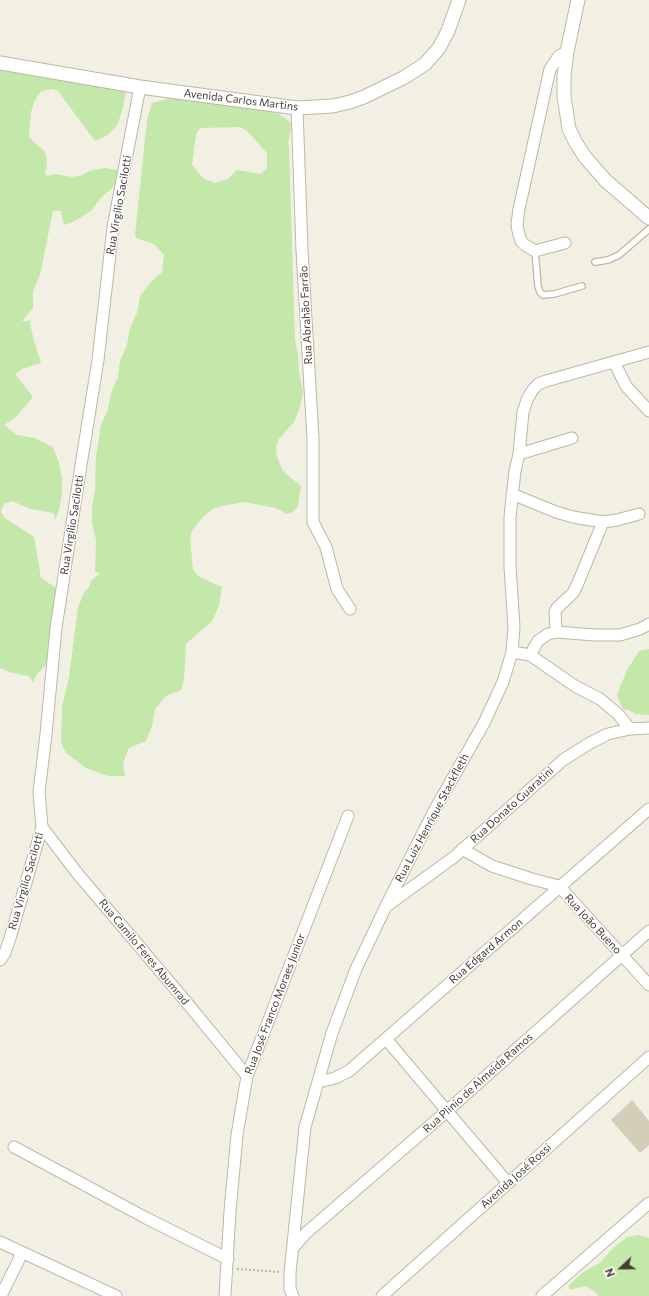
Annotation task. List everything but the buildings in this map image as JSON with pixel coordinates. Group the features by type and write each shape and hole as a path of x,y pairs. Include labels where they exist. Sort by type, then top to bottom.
{"street":[{"name":"Avenida Carlos Martins","path":"0,62 140,87 297,108 333,106 364,97 403,78 425,64 439,48 448,31 459,0"},
{"path":"578,0 567,52 564,75 564,96 569,129 585,157 606,180 649,218"},
{"path":"565,243 535,251 525,245 519,237 518,224 519,209 550,69 559,56 567,52"},
{"name":"Rua Virgílio Sacilotti","path":"0,960 5,953 11,935 42,827 38,792 46,734 56,628 98,360 113,227 140,87"},
{"name":"Rua Abrahão Farrão","path":"297,108 302,250 313,439 313,522 326,547 337,589 350,609"},
{"path":"649,352 614,362 626,386 649,412"},
{"name":"Rua Luiz Henrique Stackfleth","path":"293,1296 290,1289 290,1273 305,1127 332,1033 356,969 434,811 484,723 503,682 512,652 514,627 510,517 523,412 527,400 538,384 614,362"},
{"path":"519,454 572,438"},
{"path":"512,494 556,512 573,517 603,522 639,514"},
{"path":"556,632 555,618 557,608 572,593 578,584 603,522"},
{"path":"530,655 543,637 548,634 556,632 595,635 620,634 649,624"},
{"path":"512,652 530,655 575,686 600,699 618,714 630,729"},
{"name":"Rua Donato Guaratini","path":"386,906 454,857 563,760 590,743 608,734 630,729 649,728"},
{"name":"Rua Edgard Armon","path":"318,1082 334,1078 349,1071 559,886 649,809"},
{"name":"Rua José Franco Moraes Junior","path":"225,1296 230,1211 237,1135 248,1076 348,816"},
{"name":"Rua Camilo Feres Abumrad","path":"42,827 77,873 248,1076"},
{"name":"Rua João Bueno","path":"462,849 492,866 559,886 649,985"},
{"name":"Rua Plinio de Almeida Ramos","path":"293,1248 306,1233 447,1111 649,931"},
{"path":"386,1039 508,1183"},
{"name":"Avenida José Rossi","path":"382,1296 649,1056"},
{"path":"14,1147 146,1218 227,1264"},
{"path":"542,1296 649,1203"},
{"path":"0,1242 116,1296"},
{"path":"1,1296 22,1253"}],"lane":[{"path":"595,262 608,260 620,255 649,229"},
{"path":"535,251 538,286 540,292 543,294 554,294 582,286"}],"path":[{"path":"227,1264 290,1273"}],"green space":[{"path":"0,56 5,56 24,64 126,91 123,108 117,126 106,136 95,141 58,91 53,89 41,91 35,100 31,112 29,137 45,152 47,163 45,173 47,176 55,174 72,177 83,175 89,171 105,168 122,171 113,187 101,198 91,211 75,221 64,225 61,211 53,211 40,275 33,291 33,308 22,321 31,320 30,323 34,341 41,363 22,369 15,374 33,397 16,417 4,425 17,435 34,438 53,447 59,463 62,478 62,494 59,510 55,520 54,513 31,509 12,501 4,504 1,512 5,518 34,537 41,578 59,590 49,661 37,674 33,682 29,676 12,673 0,668"},
{"path":"188,98 253,106 279,114 290,122 291,126 288,144 295,340 303,392 300,407 294,422 279,439 276,447 277,457 283,471 301,486 298,506 293,512 287,514 276,508 244,502 213,509 204,516 193,529 190,537 193,570 198,576 222,587 219,606 212,621 186,644 184,679 181,690 166,696 155,709 152,726 146,741 129,748 123,763 125,776 108,776 86,768 66,753 61,742 62,707 69,677 78,608 84,592 89,587 91,581 100,573 95,572 96,540 92,523 92,507 95,490 96,458 101,425 108,409 111,393 118,377 120,361 127,345 130,328 137,313 140,296 150,283 162,272 164,255 154,244 136,238 135,235 147,120 152,103 167,99","holes":["240,127 248,132 267,153 267,168 261,174 237,170 228,179 215,183 203,178 192,165 198,130 202,128"]},
{"path":"649,649 649,715 636,714 623,709 617,695 627,670 639,651"},
{"path":"639,1235 649,1238 649,1296 599,1296 593,1290 585,1286 569,1290 569,1285 582,1273 601,1262 612,1249 627,1237"}]}
